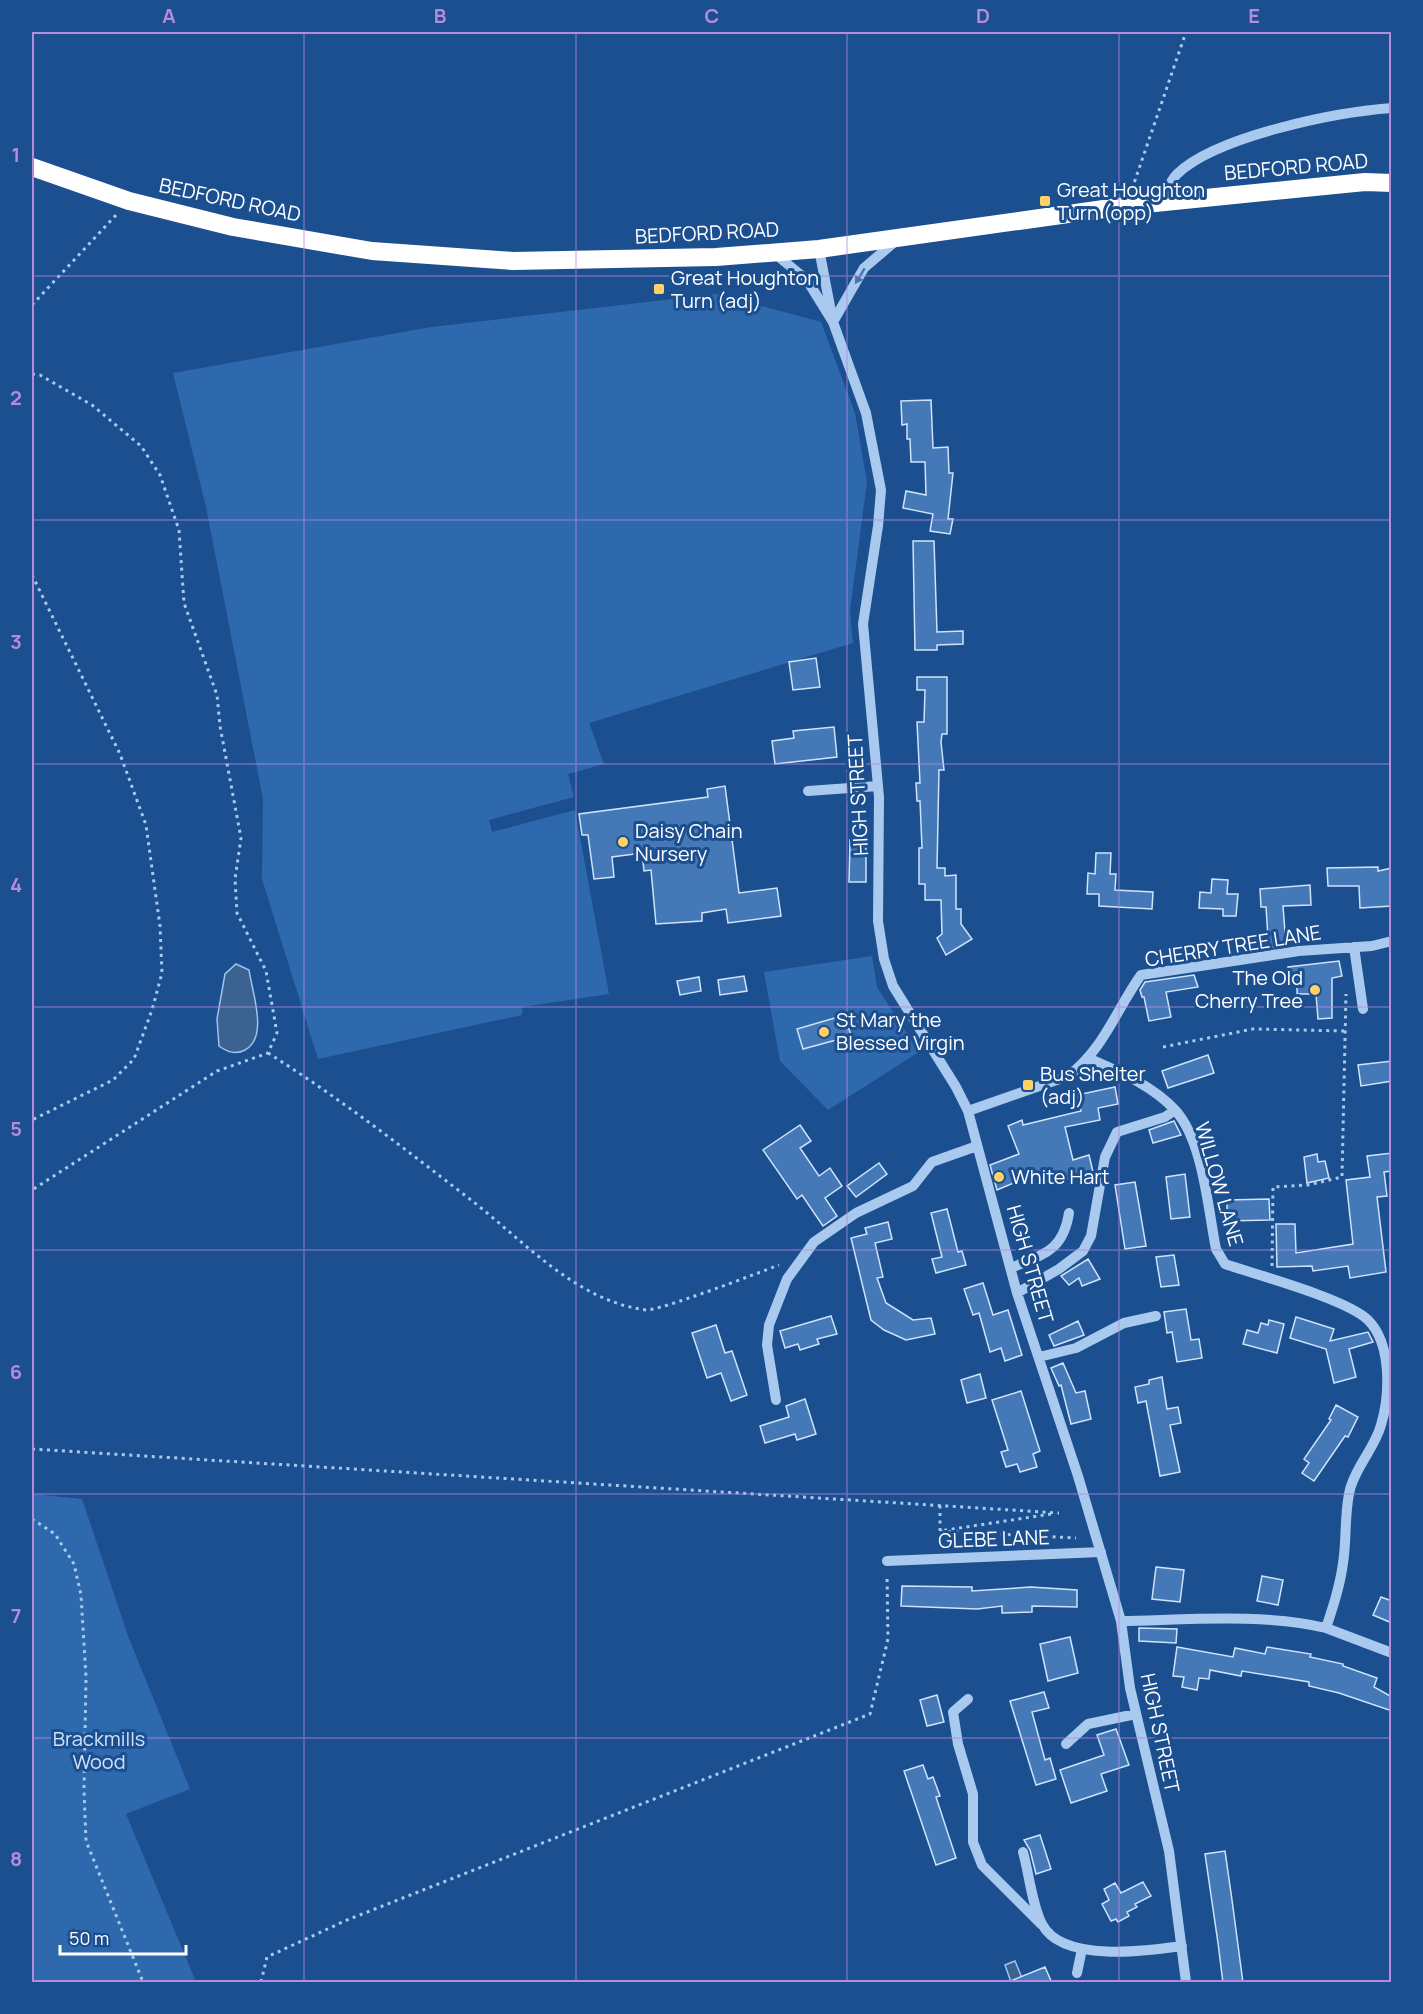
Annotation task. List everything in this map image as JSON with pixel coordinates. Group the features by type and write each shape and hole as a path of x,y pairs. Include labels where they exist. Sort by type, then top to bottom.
{"highway":[{"name":"BEDFORD ROAD","path":"32,168 129,201 233,227 372,251 513,261 716,257 774,253 898,239 1161,202 1365,182 1392,183"}],"street":[{"path":"1161,202 1175,175 1201,157 1268,130 1365,110 1392,108"},
{"path":"774,253 807,280 833,322 864,268 898,239"},
{"name":"HIGH STREET","path":"819,249 833,322 866,414 881,490 878,526 863,624 878,786 878,921 884,959 893,986 956,1087 968,1111 1017,1293 1096,1535 1121,1621 1136,1714 1169,1851 1186,1983"},
{"path":"808,791 878,786"},
{"name":"CHERRY TREE LANE","path":"968,1111 1068,1076 1088,1058 1108,1033 1141,975 1299,951 1354,947 1392,941"},
{"path":"1354,947 1362,1009"},
{"name":"WILLOW LANE","path":"1088,1058 1124,1074 1160,1096 1176,1110 1189,1130 1216,1249 1225,1264 1346,1306 1368,1320 1379,1335 1385,1359 1386,1397 1374,1446 1351,1486 1343,1563 1338,1591 1326,1629"},
{"path":"1017,1293 1059,1269 1083,1251 1091,1236 1105,1157 1112,1141 1123,1128 1165,1117 1176,1110"},
{"path":"776,1400 767,1346 769,1325 787,1279 814,1242 856,1213 913,1186 932,1162 977,1146"},
{"path":"1011,1268 1038,1257 1057,1244 1066,1234 1069,1213"},
{"path":"1039,1357 1076,1348 1124,1323 1156,1316"},
{"name":"GLEBE LANE","path":"887,1561 1101,1552"},
{"path":"1121,1621 1213,1620 1303,1623 1392,1653"},
{"path":"968,1699 953,1712 958,1744 973,1794 973,1842 982,1865 1055,1937 1082,1948 1143,1951 1182,1946"},
{"path":"1066,1744 1088,1724 1136,1714"},
{"path":"1023,1852 1042,1925"},
{"path":"1077,1973 1082,1948"}],"path":[{"path":"1125,207 1186,32"},
{"path":"32,305 129,201"},
{"path":"32,374 40,375 92,405 141,446 160,475 179,530 184,603 217,695 220,726 241,838 235,879 237,913 266,971 277,1033 268,1053 218,1071 32,1190"},
{"path":"32,575 120,754 146,825 160,926 162,973 152,1010 134,1059 113,1080 32,1120"},
{"path":"1272,1280 1273,1187 1308,1185 1342,1177 1346,983"},
{"path":"1163,1047 1253,1029 1345,1031"},
{"path":"268,1053 303,1075 462,1193 578,1286 606,1300 648,1310 802,1258"},
{"path":"32,1449 1059,1512 940,1531"},
{"path":"940,1505 940,1531"},
{"path":"32,1519 55,1534 74,1564 81,1595 87,1677 84,1791 86,1841 143,1983"},
{"path":"940,1531 1096,1535"},
{"path":"261,1983 267,1957 346,1920 870,1714 888,1639 887,1561"}],"green space":[{"path":"717,294 821,322 855,413 867,482 850,611 853,643 589,723 604,764 568,774 574,797 489,820 492,832 575,810 609,994 522,1007 522,1015 318,1059 262,879 263,799 206,507 173,373 431,327"},
{"path":"872,956 877,987 919,1052 828,1110 780,1061 764,972"},
{"name":"Brackmills Wood","path":"32,1494 82,1499 128,1636 190,1789 126,1814 196,1982 32,1982"}],"shaded area":[{"path":"236,964 249,970 258,1025 252,1044 242,1052 235,1053 219,1046 217,1019 225,974"},
{"path":"1015,1961 1022,1978 1011,1982 1005,1965"}],"building":[{"path":"931,400 933,448 948,447 949,473 953,473 948,519 953,519 950,534 930,531 933,514 903,508 906,491 926,495 925,462 911,462 907,424 902,425 901,401"},
{"path":"913,541 934,541 937,632 963,631 963,644 937,645 937,650 915,650"},
{"path":"816,658 820,687 793,690 789,662"},
{"path":"917,677 947,677 947,734 942,734 941,742 944,770 939,770 937,868 945,868 945,876 956,875 956,909 961,909 961,924 972,939 946,955 937,938 942,934 941,900 925,900 925,884 919,884 919,848 922,848 920,801 917,801 916,783 920,783 917,722 924,722 925,690 917,690"},
{"path":"834,727 837,757 775,764 772,741 794,738 793,731"},
{"path":"725,786 739,893 777,888 781,916 728,923 726,909 702,913 702,921 656,924 651,870 644,871 642,853 612,857 614,877 594,879 588,835 582,835 579,814 708,797 707,789"},
{"path":"850,840 866,840 866,882 849,882"},
{"path":"1096,853 1111,853 1110,874 1116,874 1115,890 1153,892 1152,909 1099,906 1099,894 1087,894 1088,873 1095,874"},
{"path":"1378,867 1378,871 1392,868 1392,906 1360,908 1359,886 1328,886 1327,868"},
{"path":"1212,879 1228,880 1227,894 1238,894 1236,916 1223,916 1223,909 1199,908 1200,892 1211,893"},
{"path":"1310,885 1311,905 1283,906 1286,945 1259,949 1258,939 1268,938 1266,907 1261,907 1260,889"},
{"name":"The Old Cherry Tree","path":"1339,961 1342,976 1332,978 1332,1018 1318,1019 1316,994 1297,994 1297,984 1291,985 1288,967"},
{"path":"1194,975 1198,987 1166,992 1171,1017 1149,1021 1144,997 1140,990 1145,982"},
{"path":"744,976 747,991 720,995 718,980"},
{"path":"699,977 701,991 680,995 677,981"},
{"name":"St Mary the Blessed Virgin","path":"845,1015 851,1036 803,1049 797,1029"},
{"path":"1208,1055 1214,1073 1168,1088 1162,1071"},
{"path":"1392,1061 1392,1081 1361,1086 1358,1065"},
{"path":"1115,1087 1118,1104 1098,1108 1100,1120 1065,1127 1073,1160 1089,1155 1093,1172 1051,1183 1047,1169 997,1190 990,1165 1019,1154 1008,1126 1022,1120 1023,1125 1081,1111 1077,1095"},
{"path":"1174,1121 1181,1135 1153,1143 1149,1130"},
{"path":"800,1125 811,1141 800,1148 819,1176 830,1168 842,1186 825,1198 837,1216 823,1226 802,1195 797,1199 763,1150"},
{"path":"1392,1153 1392,1171 1384,1172 1387,1196 1377,1197 1386,1272 1350,1278 1348,1266 1313,1271 1312,1266 1277,1267 1276,1224 1295,1224 1296,1253 1353,1244 1346,1180 1370,1177 1367,1156"},
{"path":"1317,1154 1318,1162 1325,1161 1329,1178 1307,1183 1304,1157"},
{"path":"879,1163 887,1174 856,1197 847,1186"},
{"path":"1185,1174 1190,1217 1171,1219 1166,1177"},
{"path":"1135,1182 1146,1246 1125,1249 1115,1185"},
{"path":"1269,1199 1270,1220 1227,1221 1227,1200"},
{"path":"947,1209 958,1252 962,1251 966,1265 936,1273 932,1259 942,1257 931,1213"},
{"path":"888,1222 892,1239 875,1243 883,1277 877,1278 886,1303 913,1320 931,1318 935,1334 906,1340 884,1330 871,1320 851,1238 867,1234 865,1228"},
{"path":"1174,1255 1179,1285 1161,1287 1156,1257"},
{"path":"1088,1259 1100,1279 1082,1286 1079,1278 1069,1285 1061,1276"},
{"path":"983,1283 993,1315 1008,1310 1022,1355 1005,1361 1001,1348 990,1352 979,1313 973,1315 964,1289"},
{"path":"1186,1309 1191,1340 1199,1339 1202,1358 1177,1362 1172,1332 1167,1333 1164,1312"},
{"path":"831,1316 837,1334 817,1339 819,1344 800,1350 798,1344 785,1348 780,1331"},
{"path":"1296,1317 1334,1329 1330,1341 1368,1332 1373,1342 1349,1349 1356,1377 1334,1383 1326,1349 1290,1338"},
{"path":"1269,1320 1284,1324 1277,1353 1243,1344 1247,1330 1258,1333 1261,1323 1268,1325"},
{"path":"1078,1321 1084,1335 1054,1346 1049,1335"},
{"path":"716,1325 725,1353 732,1351 747,1395 731,1401 721,1373 707,1378 692,1333"},
{"path":"1063,1363 1076,1393 1085,1391 1091,1419 1071,1424 1061,1385 1059,1386 1051,1368"},
{"path":"980,1374 986,1398 967,1403 961,1380"},
{"path":"1162,1377 1167,1409 1178,1407 1181,1423 1170,1425 1180,1472 1160,1476 1146,1401 1138,1403 1135,1387 1149,1384 1149,1380"},
{"path":"1021,1391 1040,1451 1033,1454 1037,1467 1020,1472 1017,1464 1006,1467 1001,1452 1008,1450 992,1400"},
{"path":"805,1399 816,1434 797,1440 795,1434 765,1443 760,1426 789,1417 786,1406"},
{"path":"1336,1405 1358,1417 1348,1437 1345,1436 1314,1481 1302,1473 1309,1463 1304,1459 1331,1420 1329,1419"},
{"path":"1156,1567 1184,1570 1180,1602 1152,1599"},
{"path":"1262,1576 1283,1580 1278,1605 1257,1601"},
{"path":"902,1586 972,1587 972,1591 1031,1587 1077,1590 1077,1607 1032,1606 1032,1612 1002,1613 1002,1606 977,1609 901,1606"},
{"path":"1381,1597 1392,1601 1392,1623 1373,1615"},
{"path":"1139,1628 1177,1629 1176,1643 1139,1641"},
{"path":"1070,1637 1078,1673 1048,1681 1040,1644"},
{"path":"1177,1647 1233,1657 1235,1648 1265,1654 1267,1647 1311,1654 1310,1657 1343,1664 1343,1666 1377,1678 1374,1687 1392,1697 1392,1711 1339,1693 1309,1686 1309,1682 1242,1671 1241,1676 1210,1670 1209,1679 1199,1678 1197,1690 1182,1687 1184,1677 1173,1676"},
{"path":"1044,1692 1049,1708 1032,1712 1045,1760 1050,1758 1056,1779 1036,1785 1010,1701"},
{"path":"937,1695 944,1722 927,1726 920,1700"},
{"path":"1116,1729 1129,1765 1101,1774 1107,1791 1071,1803 1060,1770 1104,1755 1097,1735"},
{"path":"923,1765 928,1779 933,1777 940,1796 936,1797 956,1858 936,1865 904,1771"},
{"path":"1040,1835 1051,1869 1036,1874 1030,1850 1024,1840"},
{"path":"1225,1851 1243,1983 1223,1983 1205,1854"},
{"path":"1143,1882 1151,1896 1135,1904 1137,1907 1127,1912 1129,1916 1118,1922 1116,1919 1111,1921 1102,1904 1109,1900 1104,1889 1115,1883 1121,1893"},
{"path":"1045,1967 1052,1983 1008,1983 1008,1982"}],"place":[{"name":"Great Houghton Turn (opp)","path":"1045,201"},
{"name":"Great Houghton Turn (adj)","path":"659,289"},
{"name":"Daisy Chain Nursery","path":"623,842"},
{"name":"The Old Cherry Tree","path":"1315,990"},
{"name":"St Mary the Blessed Virgin","path":"824,1032"},
{"name":"Bus Shelter (adj)","path":"1028,1085"},
{"name":"White Hart","path":"999,1177"}]}
